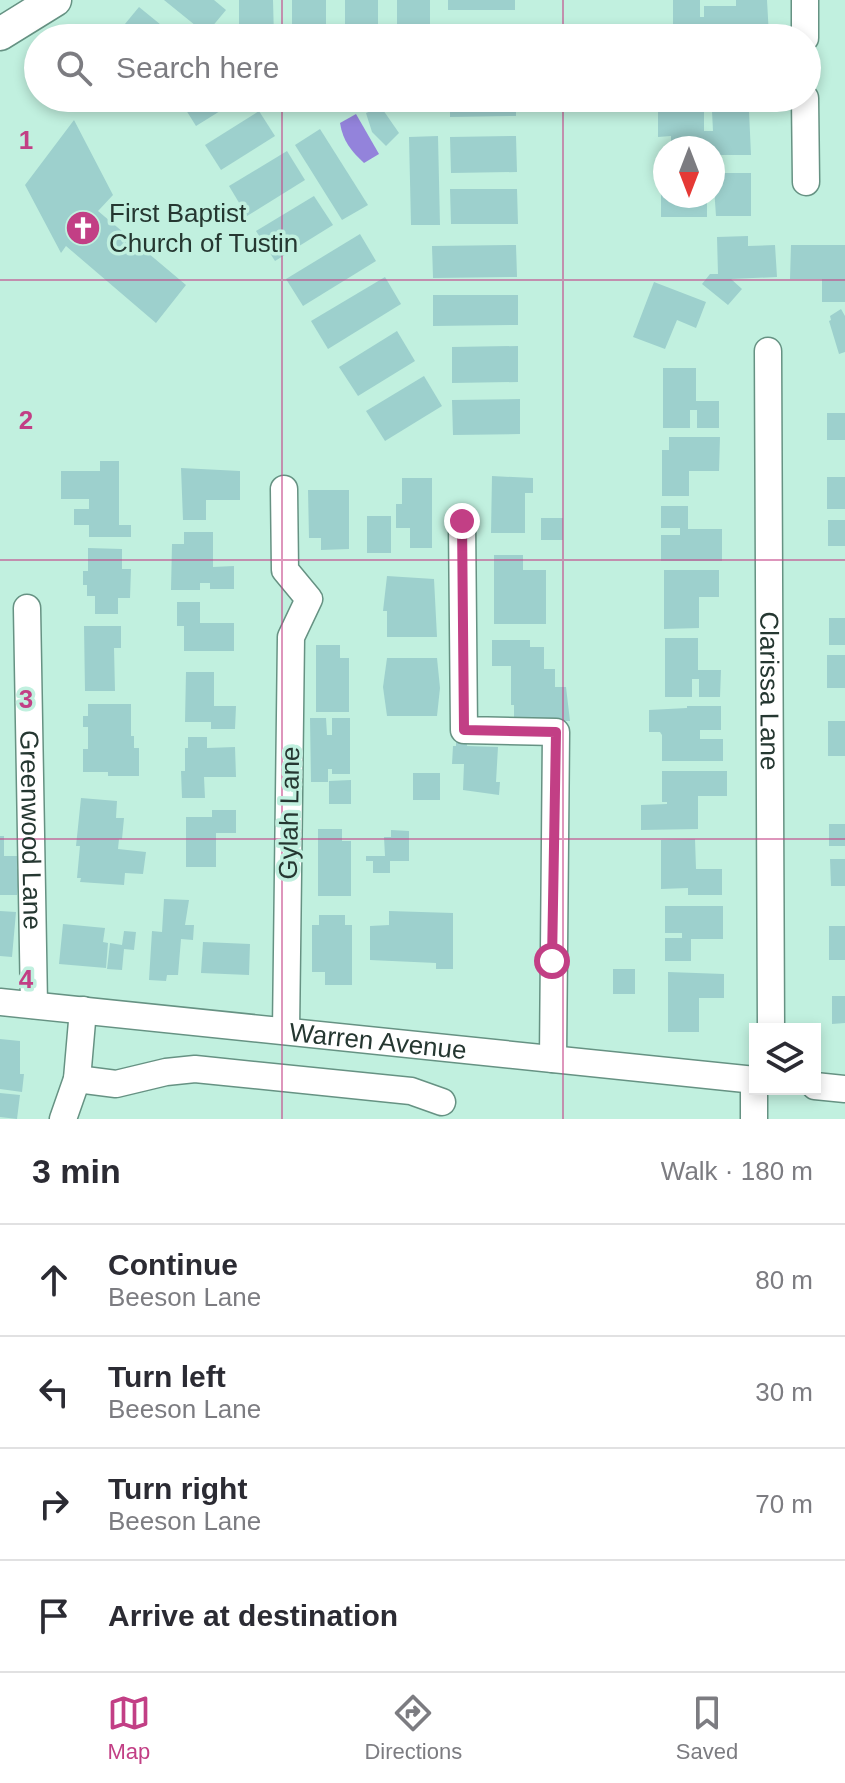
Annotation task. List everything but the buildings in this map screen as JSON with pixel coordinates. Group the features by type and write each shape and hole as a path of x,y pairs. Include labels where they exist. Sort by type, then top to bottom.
{"main road":[{"path":"0,25 10,0"},
{"path":"0,34 55,0"}],"street":[{"path":"805,0 805,24"},
{"path":"805,112 806,182"},
{"name":"Clarissa Lane","path":"768,351 771,1023"},
{"name":"Gylah Lane","path":"284,489 285,570 309,599 291,637 286,1031"},
{"path":"462,521 464,730 556,732 553,1059"},
{"name":"Greenwood Lane","path":"27,608 34,1005"},
{"name":"Warren Avenue","path":"0,1002 749,1079"},
{"path":"63,1119 77,1079 83,1010"},
{"name":"Warren Avenue","path":"77,1079 116,1084 195,1069 411,1091 442,1102"},
{"path":"821,1087 845,1089"},
{"path":"754,1095 754,1119"}],"shaded area":[{"path":"356,114 379,154 364,163 348,145 340,123"}],"place":[{"name":"First Baptist Church of Tustin","path":"83,228"}],"route":[{"path":"462,521 464,730 556,732 552,961"}]}
